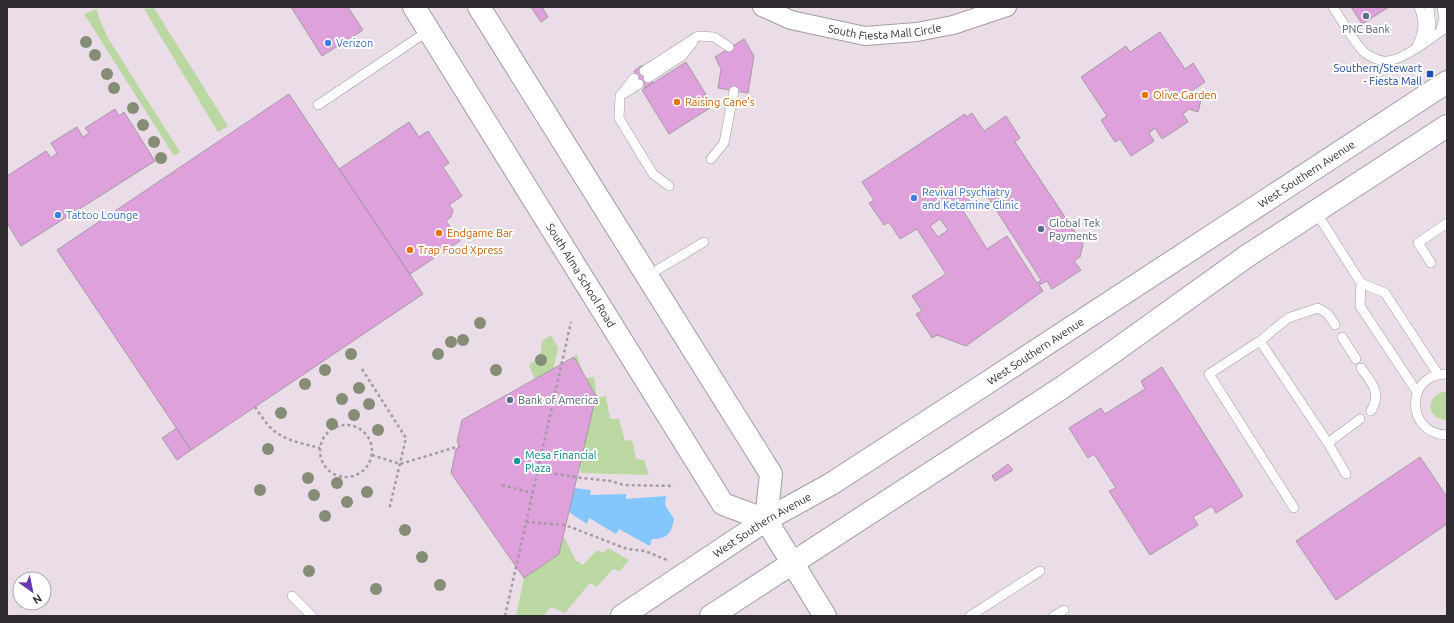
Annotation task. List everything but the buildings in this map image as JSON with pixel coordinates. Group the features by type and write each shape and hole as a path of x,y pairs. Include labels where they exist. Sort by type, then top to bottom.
{"main road":[{"name":"South Alma School Road","path":"414,7 723,504 766,520"},
{"path":"478,7 771,474 766,520 825,616"},
{"name":"West Southern Avenue","path":"622,616 766,520 831,484 1447,82"},
{"path":"711,616 1060,389 1246,256 1447,126"}],"street":[{"name":"South Fiesta Mall Circle","path":"762,7 791,20 865,36 918,32 953,25 1007,7"}],"lane":[{"path":"1333,7 1359,46 1366,53 1377,60 1387,62 1404,56 1443,30 1444,20 1442,7"},
{"path":"1416,48 1422,36 1424,23 1419,7"},
{"path":"1427,40 1431,25 1429,7"},
{"path":"318,105 428,31"},
{"path":"646,75 682,56 698,36 714,37 729,47"},
{"path":"636,81 620,96 620,118 653,174 669,186"},
{"path":"711,159 724,143 734,91"},
{"path":"1316,212 1361,283 1360,306 1417,392"},
{"path":"1431,263 1418,243 1447,223"},
{"path":"647,277 704,242"},
{"path":"1361,283 1385,293 1443,374 1429,378 1422,384 1417,392 1416,405 1418,417 1428,429 1445,437"},
{"path":"1294,508 1209,374 1260,341 1288,318 1318,308 1328,314 1335,325"},
{"path":"1342,337 1356,359"},
{"path":"1260,341 1328,443 1346,474"},
{"path":"1361,368 1376,392 1376,402 1371,411"},
{"path":"1328,443 1360,419"},
{"path":"970,616 1040,571"},
{"path":"292,596 312,616"},
{"path":"1054,616 1064,610"}],"path":[{"path":"505,616 570,322"},
{"path":"362,369 406,438 389,510"},
{"path":"255,407 271,429 289,439 320,448"},
{"path":"341,425 349,425 357,427 369,438 372,446 372,455 365,469 358,474 343,476 328,470 323,464 320,448 322,440 333,428 341,425"},
{"path":"372,455 400,464 460,446"},
{"path":"537,471 611,481 624,485 674,486"},
{"path":"502,485 532,493"},
{"path":"526,522 565,525 627,549 645,551 668,560"}],"green space":[{"path":"154,8 228,126 218,132 144,9"},
{"path":"97,9 99,18 108,38 180,152 174,156 84,14"},
{"path":"551,335 558,348 545,406 529,365 540,357 542,341"},
{"path":"576,353 585,378 594,377 597,398 606,396 610,419 619,419 625,441 632,440 636,459 644,460 649,475 581,473 576,450 560,417"},
{"path":"1443,392 1447,392 1446,420 1435,416 1431,408 1433,398"},
{"path":"564,537 576,561 583,565 597,550 603,553 608,548 629,560 620,571 613,569 597,587 590,583 565,613 551,607 543,616 516,616 526,568 551,555"}],"water":[{"path":"566,487 591,490 590,495 626,494 626,499 666,496 665,505 674,519 672,528 665,537 652,539 650,546 619,529 616,534 589,518 587,524 567,511"}],"place":[{"name":"PNC Bank","path":"1366,16"},
{"name":"Verizon","path":"328,43"},
{"name":"Southern/Stewart - Fiesta Mall","path":"1430,74"},
{"name":"Olive Garden","path":"1145,95"},
{"name":"Raising Cane's","path":"677,102"},
{"name":"Revival Psychiatry and Ketamine Clinic","path":"914,198"},
{"name":"Tattoo Lounge","path":"58,215"},
{"name":"Global Tek Payments","path":"1041,229"},
{"name":"Endgame Bar","path":"439,233"},
{"name":"Trap Food Xpress","path":"410,250"},
{"name":"Bank of America","path":"510,400"},
{"name":"Mesa Financial Plaza","path":"517,461"}]}
